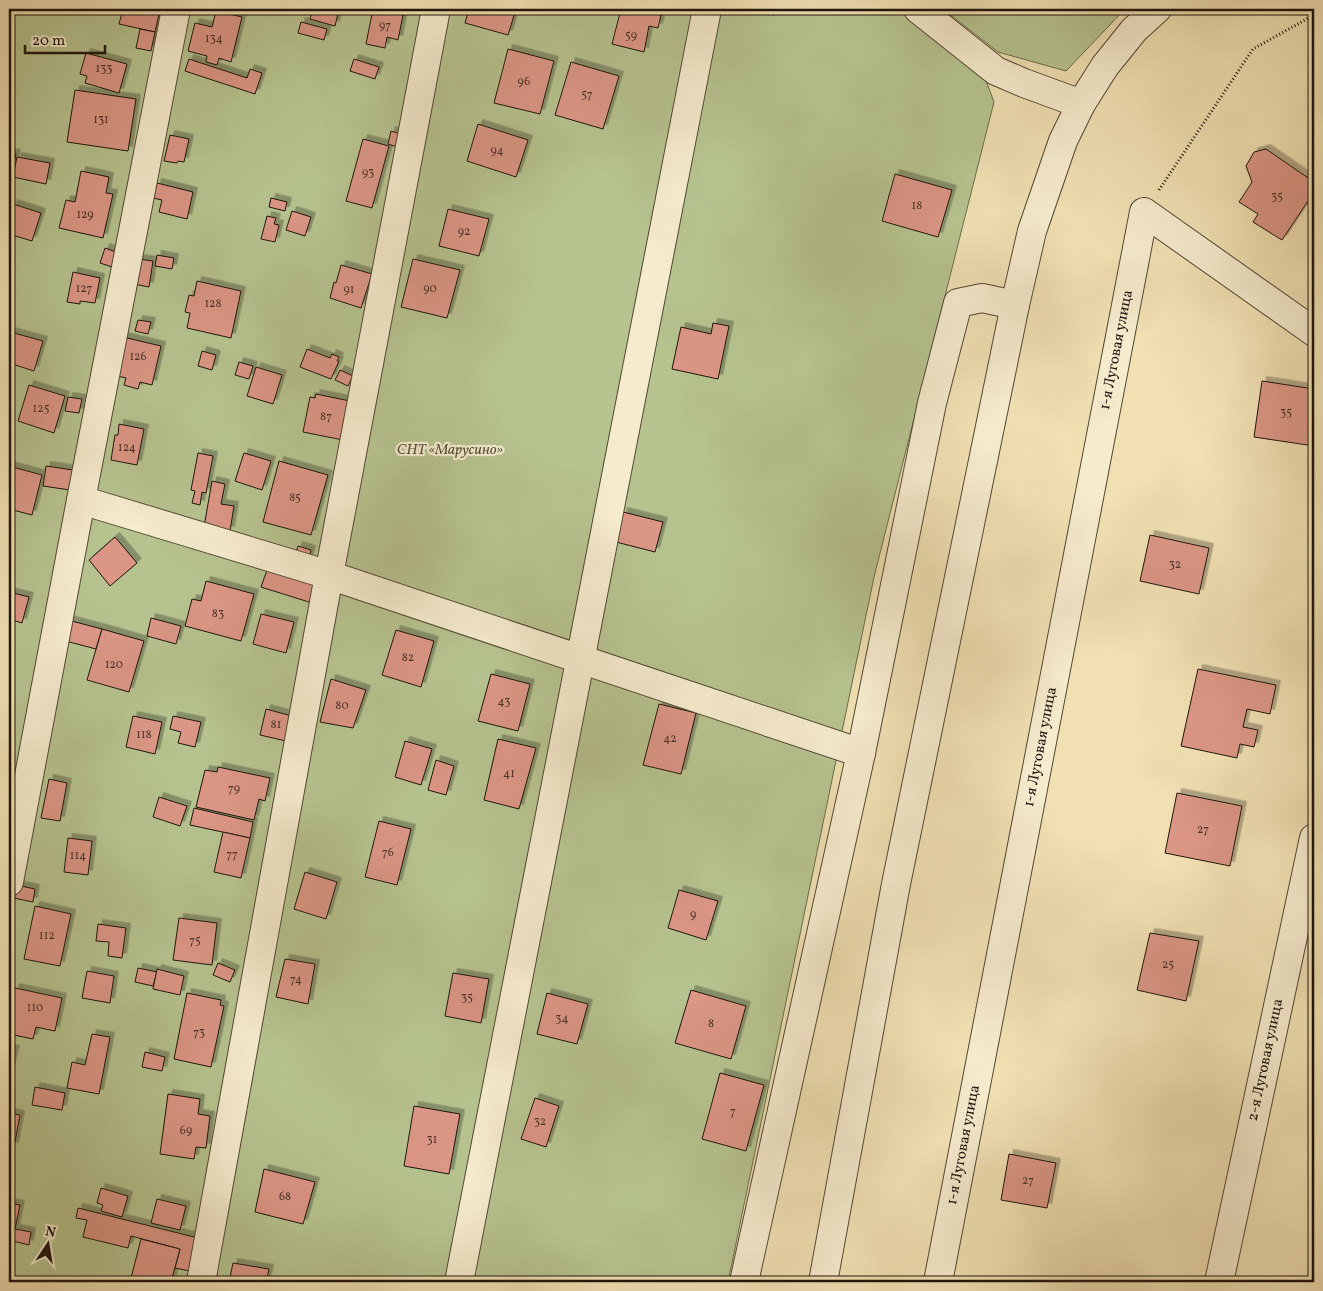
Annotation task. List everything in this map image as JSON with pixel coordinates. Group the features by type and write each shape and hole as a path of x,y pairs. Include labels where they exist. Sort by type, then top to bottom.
{"street":[{"path":"9,882 176,9"},
{"path":"201,1282 436,9"},
{"path":"459,1282 707,9"},
{"path":"918,9 996,70 1024,83 1081,104"},
{"path":"822,1282 896,884 1032,231 1063,141 1081,104 1105,66 1134,30 1157,9"},
{"path":"1144,212 1314,332"},
{"name":"1-я Луговая улица","path":"938,1282 1144,212"},
{"path":"744,1282 861,753 932,403 958,303 982,298 1015,306"},
{"path":"81,500 330,575 861,753"},
{"name":"2-я Луговая улица","path":"1219,1282 1314,838"}],"path":[{"path":"1144,212 1253,49 1314,14"}],"green space":[{"name":"СНТ «Марусино»","path":"9,9 900,9 985,78 994,102 874,577 728,1282 9,1282"},
{"path":"943,9 1125,9 1066,71 998,52"}],"building":[{"path":"123,9 136,9 159,14 155,32 119,24"},
{"path":"313,9 339,9 335,26 310,19"},
{"path":"372,9 404,9 403,15"},
{"path":"373,9 403,15 398,40 387,37 385,48 366,44"},
{"path":"469,9 516,9 508,35 465,23"},
{"path":"621,9 632,9 661,15 658,28 649,26 644,52 612,44"},
{"path":"746,9 775,9 774,15"},
{"path":"216,11 242,17 231,62 219,58 217,65 206,62 207,56 188,51 195,23 212,27"},
{"path":"301,22 327,29 324,40 298,33"},
{"path":"140,29 155,32 151,51 136,48"},
{"path":"508,49 554,61 540,114 494,103"},
{"path":"86,53 127,64 119,93 85,83 87,76 80,74"},
{"path":"189,59 247,78 250,69 262,73 255,94 185,71"},
{"path":"354,59 379,67 375,79 350,71"},
{"path":"571,62 619,76 603,129 555,115"},
{"path":"75,90 136,99 128,151 67,142"},
{"path":"478,124 528,140 516,177 467,161"},
{"path":"391,131 400,134 397,147 388,144"},
{"path":"170,135 189,139 184,162 164,161"},
{"path":"363,139 389,146 372,208 346,201"},
{"path":"1266,149 1314,182 1314,192 1282,240 1253,222 1258,214 1239,202 1252,182 1246,166 1254,152"},
{"path":"9,153 16,154 11,177 9,176"},
{"path":"17,157 50,163 46,184 13,177"},
{"path":"81,171 109,177 106,193 113,194 103,238 59,228 66,200 75,202"},
{"path":"895,174 952,190 938,237 882,221"},
{"path":"157,183 193,192 187,219 159,212 162,200 153,198"},
{"path":"271,198 287,202 285,211 269,207"},
{"path":"13,204 41,213 32,241 9,234 9,217"},
{"path":"448,209 489,219 479,256 439,246"},
{"path":"292,211 311,217 305,236 286,230"},
{"path":"267,216 276,218 274,224 279,225 275,242 261,239"},
{"path":"105,248 116,252 112,267 100,263"},
{"path":"157,255 174,258 172,269 155,266"},
{"path":"138,259 153,261 149,287 134,284"},
{"path":"413,259 460,270 447,318 401,307"},
{"path":"341,265 372,274 361,308 330,298"},
{"path":"73,272 100,278 95,303 80,301 80,304 67,302"},
{"path":"197,281 241,291 231,338 187,328 190,313 185,312 189,295 194,296"},
{"path":"138,320 151,322 148,334 135,331"},
{"path":"713,323 729,326 718,379 672,369 681,327 711,334"},
{"path":"10,332 43,341 34,371 9,363"},
{"path":"123,337 161,346 152,385 140,382 138,389 124,385 126,378 117,376"},
{"path":"307,349 330,358 332,354 339,357 331,379 300,367"},
{"path":"202,351 216,355 212,370 198,366"},
{"path":"239,362 253,366 249,379 235,375"},
{"path":"256,367 282,375 273,404 247,396"},
{"path":"340,370 353,376 348,386 335,380"},
{"path":"1262,381 1314,389 1314,446 1254,437"},
{"path":"29,385 65,396 54,433 18,421"},
{"path":"316,394 350,401 343,440 303,432 310,397 315,398"},
{"path":"68,397 82,399 79,413 65,411"},
{"path":"119,424 144,429 137,465 111,460 115,435 118,435"},
{"path":"198,453 213,456 206,493 202,492 200,505 192,503 195,491 191,490"},
{"path":"244,453 271,461 262,490 235,481"},
{"path":"279,461 328,475 311,535 263,522"},
{"path":"9,466 42,475 32,515 9,509"},
{"path":"46,466 73,470 70,490 43,486"},
{"path":"212,481 225,484 221,504 234,506 230,531 204,527"},
{"path":"623,512 663,522 655,552 616,542"},
{"path":"1150,535 1209,548 1199,594 1140,581"},
{"path":"115,537 137,563 110,586 89,560"},
{"path":"298,546 311,550 308,562 294,558"},
{"path":"267,570 317,586 312,603 261,587"},
{"path":"206,581 254,594 241,641 185,626 192,599 201,601"},
{"path":"9,592 29,597 22,623 9,619"},
{"path":"261,614 294,622 286,653 253,644"},
{"path":"151,618 181,626 176,644 147,636"},
{"path":"64,619 102,629 96,649 58,639"},
{"path":"102,629 144,641 129,692 87,680"},
{"path":"396,630 434,641 421,687 382,675"},
{"path":"1198,669 1276,685 1270,714 1247,709 1243,727 1258,730 1254,747 1240,744 1237,758 1181,746"},
{"path":"491,674 530,684 518,731 478,721"},
{"path":"331,679 366,690 353,728 320,722"},
{"path":"659,704 696,713 681,774 643,765"},
{"path":"266,709 292,716 286,741 260,735"},
{"path":"133,716 162,722 155,754 126,747"},
{"path":"173,716 201,722 195,747 178,743 181,732 170,729"},
{"path":"498,739 536,748 519,809 484,800"},
{"path":"405,741 432,749 421,785 395,777"},
{"path":"436,760 454,766 446,795 428,790"},
{"path":"218,767 270,778 265,801 259,799 254,820 196,807 205,770 217,772"},
{"path":"49,779 67,783 60,821 41,818"},
{"path":"1177,793 1242,806 1230,866 1165,853"},
{"path":"159,797 187,806 180,826 153,817"},
{"path":"194,808 253,822 250,838 190,825"},
{"path":"379,821 411,829 397,885 365,877"},
{"path":"223,832 250,838 241,878 214,872"},
{"path":"68,838 92,841 88,875 64,872"},
{"path":"305,872 337,882 326,919 294,909"},
{"path":"16,885 35,889 33,902 14,898"},
{"path":"679,890 718,901 706,940 668,928"},
{"path":"35,906 71,914 60,966 24,959"},
{"path":"179,918 217,923 212,965 173,960"},
{"path":"98,924 126,928 122,958 108,956 109,942 96,941"},
{"path":"1150,933 1199,941 1186,1001 1137,990"},
{"path":"285,959 315,964 308,1004 276,997"},
{"path":"218,963 235,970 230,982 213,975"},
{"path":"138,968 157,972 153,986 135,982"},
{"path":"157,969 184,976 180,995 153,989"},
{"path":"87,971 114,976 110,1003 82,998"},
{"path":"453,973 489,979 481,1023 445,1016"},
{"path":"15,988 62,998 55,1031 36,1027 33,1039 9,1034 9,1018"},
{"path":"691,990 746,1006 731,1059 675,1043"},
{"path":"187,993 221,1000 220,1005 224,1006 211,1067 174,1059"},
{"path":"547,993 588,1004 577,1044 537,1034"},
{"path":"92,1034 110,1037 99,1094 67,1088 72,1062 85,1065"},
{"path":"9,1049 15,1050 9,1073"},
{"path":"145,1052 165,1057 162,1071 142,1067"},
{"path":"720,1073 764,1085 746,1151 702,1139"},
{"path":"35,1087 65,1093 62,1110 32,1105"},
{"path":"168,1094 200,1099 198,1114 210,1116 206,1148 196,1147 194,1159 160,1154"},
{"path":"535,1098 559,1106 546,1147 521,1139"},
{"path":"414,1106 460,1114 449,1174 404,1166"},
{"path":"9,1113 20,1115 14,1147 9,1146"},
{"path":"1009,1154 1056,1163 1047,1208 1001,1200"},
{"path":"264,1169 315,1182 303,1224 255,1212"},
{"path":"101,1188 128,1196 122,1217 101,1211 103,1205 97,1203"},
{"path":"157,1199 186,1206 180,1230 151,1223"},
{"path":"9,1203 20,1205 15,1229 31,1232 29,1245 13,1241 12,1244 9,1243"},
{"path":"78,1208 198,1238 190,1271 175,1268 180,1249 131,1236 128,1248 83,1237 87,1220 76,1218"},
{"path":"141,1239 180,1249 171,1282 130,1282"},
{"path":"233,1263 269,1269 266,1282 229,1282"}]}
